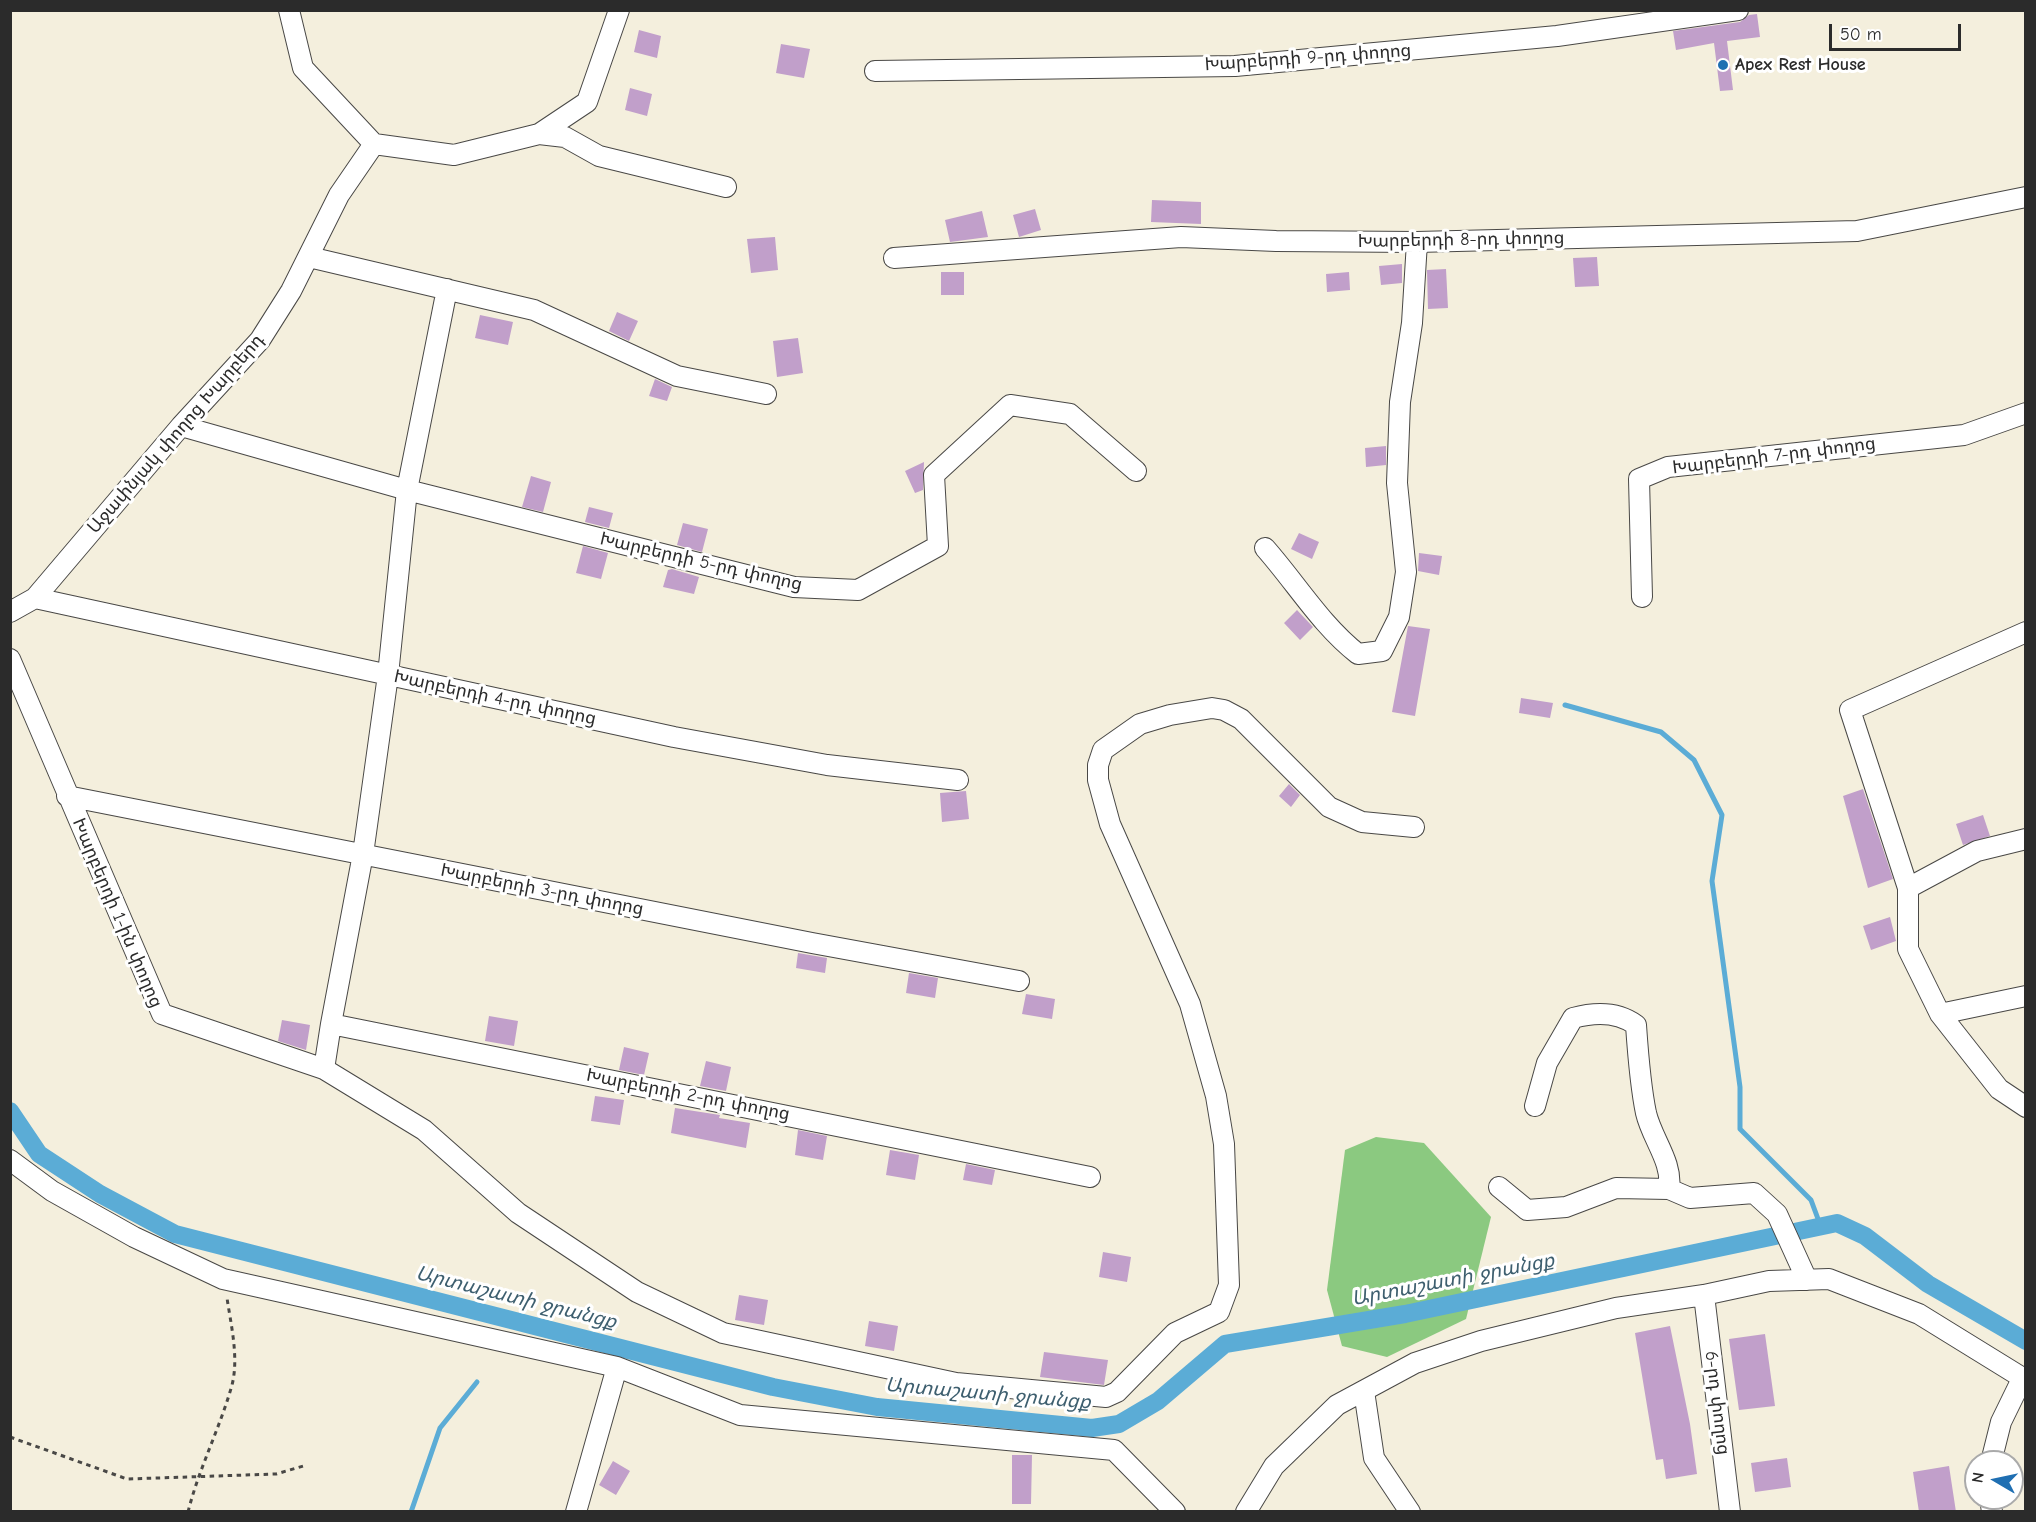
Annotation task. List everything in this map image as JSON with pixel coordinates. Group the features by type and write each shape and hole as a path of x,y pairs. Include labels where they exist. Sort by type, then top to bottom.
{"street":[{"path":"289,10 303,68 374,144 454,155 539,134 588,102 619,10"},
{"name":"Խարբերդի 9-րդ փողոց","path":"875,71 1235,66 1557,36 1738,10"},
{"path":"539,134 565,137 599,156 726,187"},
{"name":"Աջափնյակ փողոց Խարբերդ","path":"10,612 35,598 181,426 260,340 309,257 339,195 374,144"},
{"name":"Խարբերդի 8-րդ փողոց","path":"894,258 1181,237 1276,241 1417,242 1857,231 2025,197"},
{"path":"1265,548 1335,635 1358,654 1382,651 1399,617 1406,572 1397,483 1400,402 1412,323 1417,242"},
{"path":"309,257 534,310 677,376 766,394"},
{"path":"324,1069 363,854 388,675 407,490 447,290"},
{"name":"Խարբերդի 5-րդ փողոց","path":"181,426 407,490 794,587 858,590 938,546 934,475 1010,405 1070,414 1136,471"},
{"name":"Խարբերդի 7-րդ փողոց","path":"1642,597 1639,479 1668,467 1964,435 2025,413"},
{"name":"Խարբերդի 4-րդ փողոց","path":"35,598 674,737 827,765 958,780"},
{"path":"2025,632 1850,710 1908,888 1908,949 1940,1014 1999,1089 2025,1107"},
{"name":"Խարբերդի 1-ին փողոց","path":"10,659 162,1014 324,1069 424,1130 518,1213 637,1292 723,1333 956,1383 1106,1397 1117,1392 1175,1333 1216,1315 1229,1289 1224,1144 1216,1096 1190,1004 1110,824 1098,780 1099,757 1103,750 1116,738 1140,724 1170,715 1212,708 1224,710 1241,719 1329,807 1362,822 1414,827"},
{"name":"Խարբերդի 3-րդ փողոց","path":"67,796 812,943 1019,981"},
{"path":"1908,888 1977,851 2025,839"},
{"path":"1940,1014 2025,996"},
{"path":"1535,1106 1548,1063 1574,1018 1592,1013 1624,1016 1636,1025 1640,1077 1647,1116 1671,1175 1670,1189"},
{"name":"Խարբերդի 2-րդ փողոց","path":"331,1024 1090,1177"},
{"path":"10,1160 52,1191 134,1237 223,1279 617,1367 740,1415 1114,1450 1175,1512"},
{"path":"1499,1187 1527,1210 1566,1207 1616,1188 1670,1189 1689,1198 1754,1193 1778,1214 1807,1280"},
{"path":"1246,1512 1274,1466 1337,1405 1415,1363 1481,1341 1616,1308 1704,1295 1769,1281 1829,1279 1919,1314 2024,1380 2001,1422 1994,1450"},
{"name":"6-րդ փողոց","path":"1704,1295 1730,1512"},
{"path":"576,1512 617,1367"},
{"path":"1364,1390 1374,1458 1410,1512"}],"path":[{"path":"188,1512 196,1478 232,1384 233,1338 223,1279"},
{"path":"10,1437 127,1479 276,1474 307,1465"}],"green space":[{"path":"1376,1137 1424,1143 1491,1217 1466,1319 1387,1357 1342,1346 1327,1290 1345,1150"}],"building":[{"name":"Apex Rest House","path":"1757,14 1760,37 1727,41 1733,90 1720,91 1714,43 1676,50 1673,31 1740,22 1749,15"},
{"path":"639,30 661,36 657,58 634,52"},
{"path":"781,44 810,49 804,78 776,73"},
{"path":"630,88 652,94 647,116 625,110"},
{"path":"1152,200 1201,202 1201,224 1151,222"},
{"path":"1035,209 1041,230 1019,237 1013,215"},
{"path":"982,211 988,237 950,242 945,220"},
{"path":"775,237 778,270 751,273 747,239"},
{"path":"1597,257 1599,286 1575,287 1573,258"},
{"path":"1402,264 1402,283 1381,285 1379,266"},
{"path":"1446,269 1448,308 1428,309 1427,270"},
{"path":"941,272 964,272 964,295 941,295"},
{"path":"1349,272 1350,290 1327,292 1326,274"},
{"path":"617,312 638,321 629,341 609,331"},
{"path":"480,315 513,322 508,345 475,338"},
{"path":"798,338 803,373 777,377 773,341"},
{"path":"655,379 672,387 667,401 649,396"},
{"path":"1386,446 1386,465 1366,467 1365,448"},
{"path":"924,462 923,490 915,493 905,471"},
{"path":"531,476 551,482 543,512 522,507"},
{"path":"589,507 613,513 609,528 585,522"},
{"path":"683,523 708,529 702,552 677,545"},
{"path":"1299,533 1319,542 1312,559 1291,549"},
{"path":"583,546 608,553 601,579 576,573"},
{"path":"1419,553 1442,556 1439,575 1418,571"},
{"path":"672,569 699,577 694,594 663,587 668,570"},
{"path":"1297,610 1313,627 1300,640 1284,623"},
{"path":"1408,626 1430,629 1415,716 1392,712"},
{"path":"1521,698 1553,703 1550,718 1519,713"},
{"path":"1289,784 1300,795 1291,807 1279,796"},
{"path":"1863,789 1893,879 1868,888 1843,796"},
{"path":"966,791 969,819 942,822 940,793"},
{"path":"1983,815 1990,836 1963,845 1956,824"},
{"path":"1890,917 1896,941 1871,950 1863,926"},
{"path":"798,953 827,958 825,973 796,968"},
{"path":"909,973 938,978 935,998 906,993"},
{"path":"1026,994 1055,999 1052,1019 1022,1014"},
{"path":"489,1016 518,1021 514,1046 485,1041"},
{"path":"282,1020 310,1025 306,1050 278,1041"},
{"path":"624,1047 649,1053 644,1075 619,1070"},
{"path":"706,1061 731,1067 726,1091 700,1086"},
{"path":"595,1096 624,1100 620,1125 591,1121"},
{"path":"675,1108 720,1115 719,1118 750,1123 746,1148 671,1133"},
{"path":"798,1130 827,1136 823,1160 795,1155"},
{"path":"890,1150 919,1155 915,1180 886,1175"},
{"path":"966,1164 995,1170 992,1185 963,1180"},
{"path":"1103,1252 1131,1257 1127,1282 1099,1277"},
{"path":"739,1295 768,1300 764,1325 735,1320"},
{"path":"869,1321 898,1326 894,1351 865,1346"},
{"path":"1670,1326 1690,1424 1697,1474 1666,1479 1663,1459 1656,1460 1635,1333"},
{"path":"1765,1334 1775,1406 1739,1410 1729,1339"},
{"path":"1044,1352 1108,1360 1104,1385 1040,1377"},
{"path":"1012,1455 1032,1455 1031,1504 1012,1504"},
{"path":"1787,1458 1791,1487 1755,1492 1751,1463"},
{"path":"613,1461 630,1471 616,1495 599,1485"},
{"path":"1949,1466 1956,1512 1919,1512 1913,1472"}],"waterway":[{"path":"1565,705 1661,732 1694,760 1722,815 1712,881 1740,1087 1740,1129 1811,1200 1821,1227"},
{"name":"Արտաշատի ջրանցք","path":"10,1111 39,1154 100,1194 175,1234 773,1387 877,1407 1092,1428 1119,1424 1158,1401 1225,1344 1405,1314 1837,1223 1865,1236 1928,1284 2026,1341"},
{"path":"411,1512 440,1428 477,1382"}],"place":[{"name":"Apex Rest House","path":"1723,65"}]}
